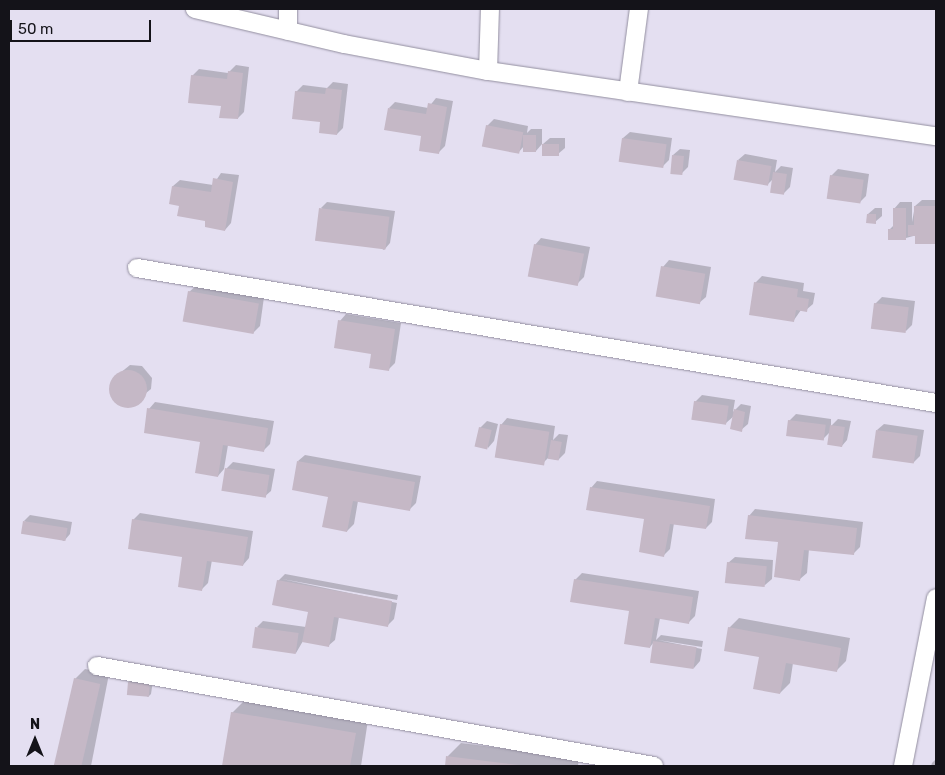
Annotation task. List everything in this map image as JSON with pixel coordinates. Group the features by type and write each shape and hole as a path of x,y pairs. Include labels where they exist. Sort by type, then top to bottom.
{"street":[{"path":"195,9 288,31 488,71 936,136"},
{"path":"288,9 288,31"},
{"path":"488,71 490,9"},
{"path":"628,92 638,9"},
{"path":"137,268 936,403"},
{"path":"903,766 936,598"},
{"path":"97,666 654,766"}],"building":[{"path":"228,71 243,73 238,119 219,118 221,106 188,103 191,75 227,79"},
{"path":"326,88 342,90 337,135 319,133 320,122 292,119 295,91 325,94"},
{"path":"428,103 447,107 439,154 419,151 421,136 384,130 388,108 426,114"},
{"path":"486,125 523,132 519,154 482,147"},
{"path":"523,135 536,135 536,152 523,152"},
{"path":"622,138 667,144 663,168 619,162"},
{"path":"542,144 559,144 559,156 542,156"},
{"path":"672,155 684,156 682,175 670,174"},
{"path":"737,160 771,166 768,186 734,180"},
{"path":"773,172 787,174 784,195 770,193"},
{"path":"830,175 864,180 860,203 827,199"},
{"path":"213,178 233,182 225,231 205,227 205,221 177,216 179,206 169,204 172,186 211,192"},
{"path":"914,206 936,206 936,244 915,244 915,236 908,236 908,225 914,225"},
{"path":"319,208 389,217 385,249 315,241"},
{"path":"893,208 906,208 906,240 888,240 888,229 893,229"},
{"path":"867,214 876,214 876,224 866,223"},
{"path":"534,244 584,254 578,286 528,276"},
{"path":"661,266 705,274 700,304 656,297"},
{"path":"754,282 798,289 797,297 809,299 807,312 796,310 794,322 749,315"},
{"path":"188,291 259,304 254,334 183,322"},
{"path":"874,303 909,307 906,333 871,329"},
{"path":"338,320 395,329 389,371 369,368 371,354 334,348"},
{"path":"128,370 141,376 147,389 141,402 128,408 115,402 109,389 115,376"},
{"path":"694,401 729,406 726,425 691,420"},
{"path":"147,408 268,428 264,452 223,445 218,477 195,473 200,442 144,433"},
{"path":"734,409 745,412 742,432 730,429"},
{"path":"788,420 826,425 824,441 786,436"},
{"path":"500,424 549,432 544,465 495,458"},
{"path":"830,425 845,427 842,447 827,445"},
{"path":"479,427 492,430 487,449 475,446"},
{"path":"876,430 918,436 914,464 872,458"},
{"path":"551,440 562,442 559,461 548,459"},
{"path":"297,461 415,482 410,511 353,501 347,532 322,527 328,497 292,490"},
{"path":"225,468 269,475 266,498 221,491"},
{"path":"590,487 710,506 706,529 670,524 664,557 639,552 644,519 586,510"},
{"path":"748,515 857,528 854,555 804,550 800,581 774,577 778,542 745,539"},
{"path":"132,519 248,537 243,566 207,561 202,591 178,587 182,557 128,549"},
{"path":"23,521 67,528 65,541 21,534"},
{"path":"727,562 767,566 765,587 725,583"},
{"path":"574,579 693,597 689,624 655,618 650,648 624,644 629,611 570,602"},
{"path":"277,580 392,601 388,627 334,617 329,647 302,642 308,612 272,605"},
{"path":"255,627 299,633 296,654 252,648"},
{"path":"728,627 841,648 837,672 786,663 780,694 753,689 759,657 724,651"},
{"path":"653,641 697,647 694,669 650,663"},
{"path":"74,678 100,684 81,766 54,766"},
{"path":"128,682 150,684 149,697 127,695"},
{"path":"231,712 356,733 350,766 222,766"},
{"path":"446,756 519,765 519,766 445,766"}]}
